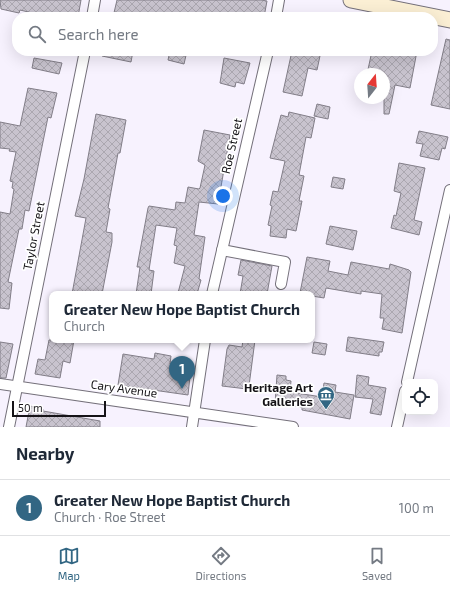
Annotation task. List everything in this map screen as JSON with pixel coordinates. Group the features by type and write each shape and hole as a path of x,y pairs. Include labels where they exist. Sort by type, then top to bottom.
{"street":[{"path":"93,12 95,0"},
{"path":"277,12 280,0"},
{"path":"351,0 395,4 422,12"},
{"path":"438,17 450,20"},
{"name":"Taylor Street","path":"9,427 84,56"},
{"name":"Roe Street","path":"213,291 267,56"},
{"path":"408,379 450,190"},
{"path":"222,250 285,262 281,284"},
{"path":"192,427 205,343"},
{"name":"Cary Avenue","path":"0,384 293,427"},
{"path":"397,427 402,404"}],"building":[{"path":"0,0 81,0 79,12 28,12 20,10 19,12 14,12 1,9"},
{"path":"117,0 267,1 265,12 114,12"},
{"path":"446,39 450,40 450,109 431,105"},
{"path":"102,56 132,56 131,62"},
{"path":"169,56 186,56 184,64 168,60"},
{"path":"291,56 320,56 317,70 308,68 302,96 283,92"},
{"path":"371,56 416,56 410,88 395,85 389,114 384,114 384,104 390,104 390,68 368,68"},
{"path":"34,58 62,63 59,74 32,68"},
{"path":"224,58 250,63 244,84 236,82 235,87 220,83"},
{"path":"28,88 57,93 51,118 48,117 29,211 25,210 22,229 19,229 8,282 12,283 9,309 0,308 0,212 10,214 14,189 12,188 13,182 10,181 16,152 9,151 10,149 0,148 0,122 20,126"},
{"path":"317,104 330,107 328,119 314,116"},
{"path":"289,112 315,118 311,138 306,137 299,175 304,176 299,201 302,201 296,231 287,229 286,238 270,236 271,226 268,225 273,191 278,192 285,161 270,158 281,115 288,117"},
{"path":"96,114 126,120 120,153 118,153 108,208 110,209 106,232 112,233 112,242 103,291 73,291 86,218 75,216 84,179"},
{"path":"204,130 230,135 218,204 199,202 194,235 205,237 199,279 201,280 198,291 179,291 185,266 174,263 177,246 174,245 177,228 156,225 149,270 154,271 151,291 136,291 140,267 137,267 148,208 149,206 175,210 176,202 185,203 188,187 200,188 205,165 198,161"},
{"path":"419,131 448,137 445,149 442,148 439,160 420,156 423,144 416,143"},
{"path":"399,163 425,168 414,220 422,222 419,235 391,228 394,215 396,216 401,193 394,191"},
{"path":"333,177 345,179 343,189 331,187"},
{"path":"330,226 357,231 353,250 326,244"},
{"path":"307,257 330,261 328,271 348,275 351,262 389,269 390,264 411,272 402,333 382,329 384,318 380,318 382,294 361,291 361,294 326,288 324,298 315,296 315,291 300,291"},
{"path":"241,260 272,266 268,291 240,291 243,276 238,275"},
{"path":"348,337 384,342 382,352 379,352 379,356 346,351"},
{"path":"49,340 49,343 73,343 70,363 63,361 60,378 35,374 38,359 45,360"},
{"path":"0,342 13,344 6,378 0,378"},
{"path":"315,342 327,344 325,355 312,353"},
{"path":"243,343 255,343 249,386 247,389 222,386 227,349 229,345 242,347"},
{"path":"155,353 171,356 170,364 191,367 188,395 118,385 123,354 154,359"},
{"path":"277,375 286,376 286,380 291,381 290,392 322,397 324,383 336,385 335,392 354,395 350,419 302,410 302,407 275,404"},
{"path":"357,375 369,377 368,385 386,388 381,415 370,413 373,399 355,397"},
{"path":"30,406 43,409 43,411 100,421 100,427 26,427"}],"place":[{"name":"Greater New Hope Baptist Church","path":"182,389"},
{"name":"Heritage Art Galleries","path":"326,410"}]}
